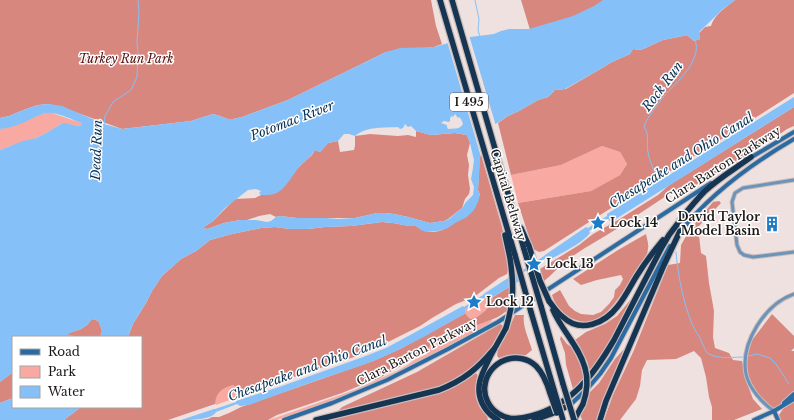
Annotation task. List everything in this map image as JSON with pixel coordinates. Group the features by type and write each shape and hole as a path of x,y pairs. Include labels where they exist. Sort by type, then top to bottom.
{"highway":[{"name":"Capital Beltway","path":"440,0 499,203 512,257 531,312 561,420"},
{"name":"Capital Beltway","path":"452,0 510,200 526,248 574,420"},
{"path":"549,301 563,318 573,324 592,325 604,320 618,306 646,262 693,204 709,187 751,157"},
{"path":"552,392 535,366 519,358 507,359 494,366 485,385 486,399 489,404 499,414 512,418 527,418 541,413 572,395 589,378 606,354 662,247 682,218"},
{"path":"600,420 606,401 680,231"},
{"path":"526,248 556,316 580,354 588,378 588,384 582,404 574,420"},
{"path":"498,420 484,408 479,394 479,387 482,374 506,328 512,306 512,257"},
{"path":"316,420 439,390 455,383 469,374 482,363 494,349"},
{"path":"534,420 568,406"}],"main road":[{"name":"Clara Barton Parkway","path":"284,420 332,403 387,380 491,325 751,157 794,132"},
{"name":"Clara Barton Parkway","path":"542,420 561,412 588,388 600,374 611,358 663,259 680,231 696,213 712,197 756,162 794,139"},
{"path":"782,406 794,394"},
{"path":"754,420 774,411 794,399"},
{"path":"774,411 778,420"}],"street":[{"path":"794,180 743,188 734,193 732,202 737,245 740,252 744,255 753,257 794,252"},
{"path":"774,411 758,397 746,375 747,350 756,327 766,314 776,304 794,294"}],"green space":[{"name":"Turkey Run Park","path":"0,0 431,0 436,26 442,44 434,47 386,52 288,100 233,119 228,119 213,114 191,121 122,129 49,104 38,105 0,118"},
{"path":"521,0 604,0 583,15 531,33"},
{"path":"735,0 794,0 794,93 544,251 539,252 533,249 518,203 591,191 620,175 627,164 620,152 602,146 561,165 511,175 498,123 538,100 548,97 555,90 566,89 612,62 630,54 633,49 641,50 663,40 683,36 688,36 694,41 700,39 699,33 705,27 711,26 724,8"},
{"path":"794,107 794,126 688,190 678,190 669,194 572,256 544,281 540,269"},
{"path":"49,112 81,123 82,125 77,126 61,124 36,138 0,150 0,129"},
{"path":"416,131 431,135 455,133 467,135 470,143 467,155 469,165 469,194 465,199 462,208 444,221 430,223 385,213 377,213 355,218 297,218 276,217 270,214 247,220 224,223 207,229 204,228 235,199 255,198 261,195 272,194 312,155 315,150 320,152 328,143 338,141 340,152 354,150 355,136 370,134 398,136 408,135 416,137"},
{"path":"602,146 620,152 627,164 620,175 591,191 518,203 511,175 561,165"},
{"path":"480,151 502,227 510,263 507,274 499,278 474,297 456,304 420,326 357,356 249,393 240,391 233,385 229,386 220,391 215,404 168,420 64,420 80,408 142,408 142,336 128,336 133,324 162,276 181,259 196,251 210,240 261,228 275,227 308,229 382,222 416,226 426,231 435,232 452,224 460,218 480,195 478,190"},
{"path":"719,201 721,203 698,227 701,253 706,256 714,311 713,337 715,348 729,353 733,360 742,361 747,383 753,399 762,409 734,420 712,420 712,407 706,377 701,358 694,351 676,359 647,360 642,370 640,386 636,399 620,420 604,420 613,395 634,350 668,265 680,263 681,245 689,231 713,202"},
{"path":"646,234 648,247 644,261 620,297 609,310 591,322 584,322 569,318 560,310 552,295 560,290 569,306 575,311 581,314 593,315 601,312 614,297 615,290 623,279 621,275 581,285 573,279"},
{"path":"511,286 509,309 495,318 457,335 446,333 439,336 433,340 427,351 380,378 342,393 277,415 268,420 200,420 219,417 241,407 373,361 400,349 466,313 471,319 477,317 491,304 493,297"},
{"path":"485,297 493,297 491,304 485,311 477,317 471,319 467,316 465,309"},
{"path":"631,299 611,340 596,365 590,371 587,361 575,340 586,332 605,324 617,316"},
{"path":"772,314 794,336 794,348 791,351 794,351 794,400 774,411 758,397 746,375 749,344"},
{"path":"515,315 524,315 525,328 532,350 526,355 508,355 499,358 497,356 498,349"},
{"path":"92,319 99,322 102,331 100,336 73,336 66,334 81,329"},
{"path":"493,319 490,323 445,349 399,373 308,409 277,420 269,420 354,390 397,371 427,354 431,343 443,333 457,335 470,327"},
{"path":"500,324 504,326 493,346 479,363 462,377 442,386 338,411 342,407 417,372"},
{"path":"561,336 567,344 573,348 582,365 585,379 573,389 566,365 565,353 560,339"},
{"path":"624,349 597,420 582,420 580,414 584,409 590,392 599,383 615,359"},
{"path":"12,373 12,398 0,403 0,382"},
{"path":"476,373 478,376 478,403 480,408 487,415 488,420 328,420 443,391 461,383"},
{"path":"233,385 244,393 249,393 216,405 214,402 219,391 223,387"},
{"path":"794,401 794,420 781,420 779,415 783,409"}],"water":[{"name":"Potomac River","path":"603,0 735,0 723,9 699,32 700,39 694,41 688,36 683,36 663,40 641,50 633,49 630,54 612,62 565,89 555,90 548,97 538,100 494,125 481,143 478,190 480,195 478,202 474,210 467,217 448,228 426,232 416,226 382,222 308,229 275,227 261,228 210,240 196,251 181,259 162,276 133,324 128,336 100,336 102,331 99,322 92,319 81,329 67,334 73,336 12,336 12,373 0,382 0,150 23,141 36,138 61,124 65,123 77,126 82,125 81,123 66,117 48,113 8,128 0,129 0,118 38,105 49,104 62,106 104,124 122,129 191,121 213,114 228,119 233,119 288,100 386,52 400,48 434,47 470,37 494,34 509,29 529,29 573,16","holes":["455,114 458,118 459,117 461,119 463,124 460,127 448,129 447,125 441,123 444,121 449,122 451,116 453,117","405,124 408,127 411,126 416,131 431,135 455,133 467,135 474,160 471,179 474,187 473,195 462,208 449,219 430,223 385,213 338,219 280,216 267,222 240,220 224,223 207,229 204,228 225,208 248,190 256,189 261,191 259,193 261,195 271,195 277,193 284,188 300,166 315,150 320,152 328,143 338,141 344,134 355,136 375,128 398,127 400,129 403,128"]},
{"path":"794,97 794,107 611,222 608,219 589,231 590,233 587,237 571,248 549,260 546,258 524,272 521,280 491,298 486,299 485,297 465,309 466,313 416,341 371,362 249,405 240,406 237,404 216,412 210,417 195,420 181,420 282,386 386,348 463,306 464,307 522,269 523,270 586,227 588,228 607,216 607,214"},
{"path":"12,398 12,408 80,408 64,420 0,420 0,403"}],"pier":[{"path":"469,35 496,126 488,134 483,143 481,157 447,41"}],"waterway":[{"name":"Dead Run","path":"104,126 105,116 113,102 131,90 137,77 138,0"},
{"path":"475,0 479,19 478,30 480,37"},
{"name":"Rock Run","path":"654,171 648,155 647,136 644,127 647,119 692,63 696,48 695,40"},
{"name":"Rock Run","path":"676,252 686,306 692,324 706,352 719,357 745,357"},
{"name":"Rock Run","path":"748,356 757,354 770,358 776,364 789,384"}],"place":[{"name":"Lock 14","path":"598,223"},
{"name":"David Taylor Model Basin","path":"772,224"},
{"name":"Lock 13","path":"534,264"},
{"name":"Lock 12","path":"474,302"}],"water label":[{"name":"Chesapeake and Ohio Canal","path":"681,160"},
{"name":"Chesapeake and Ohio Canal","path":"307,368"}]}
